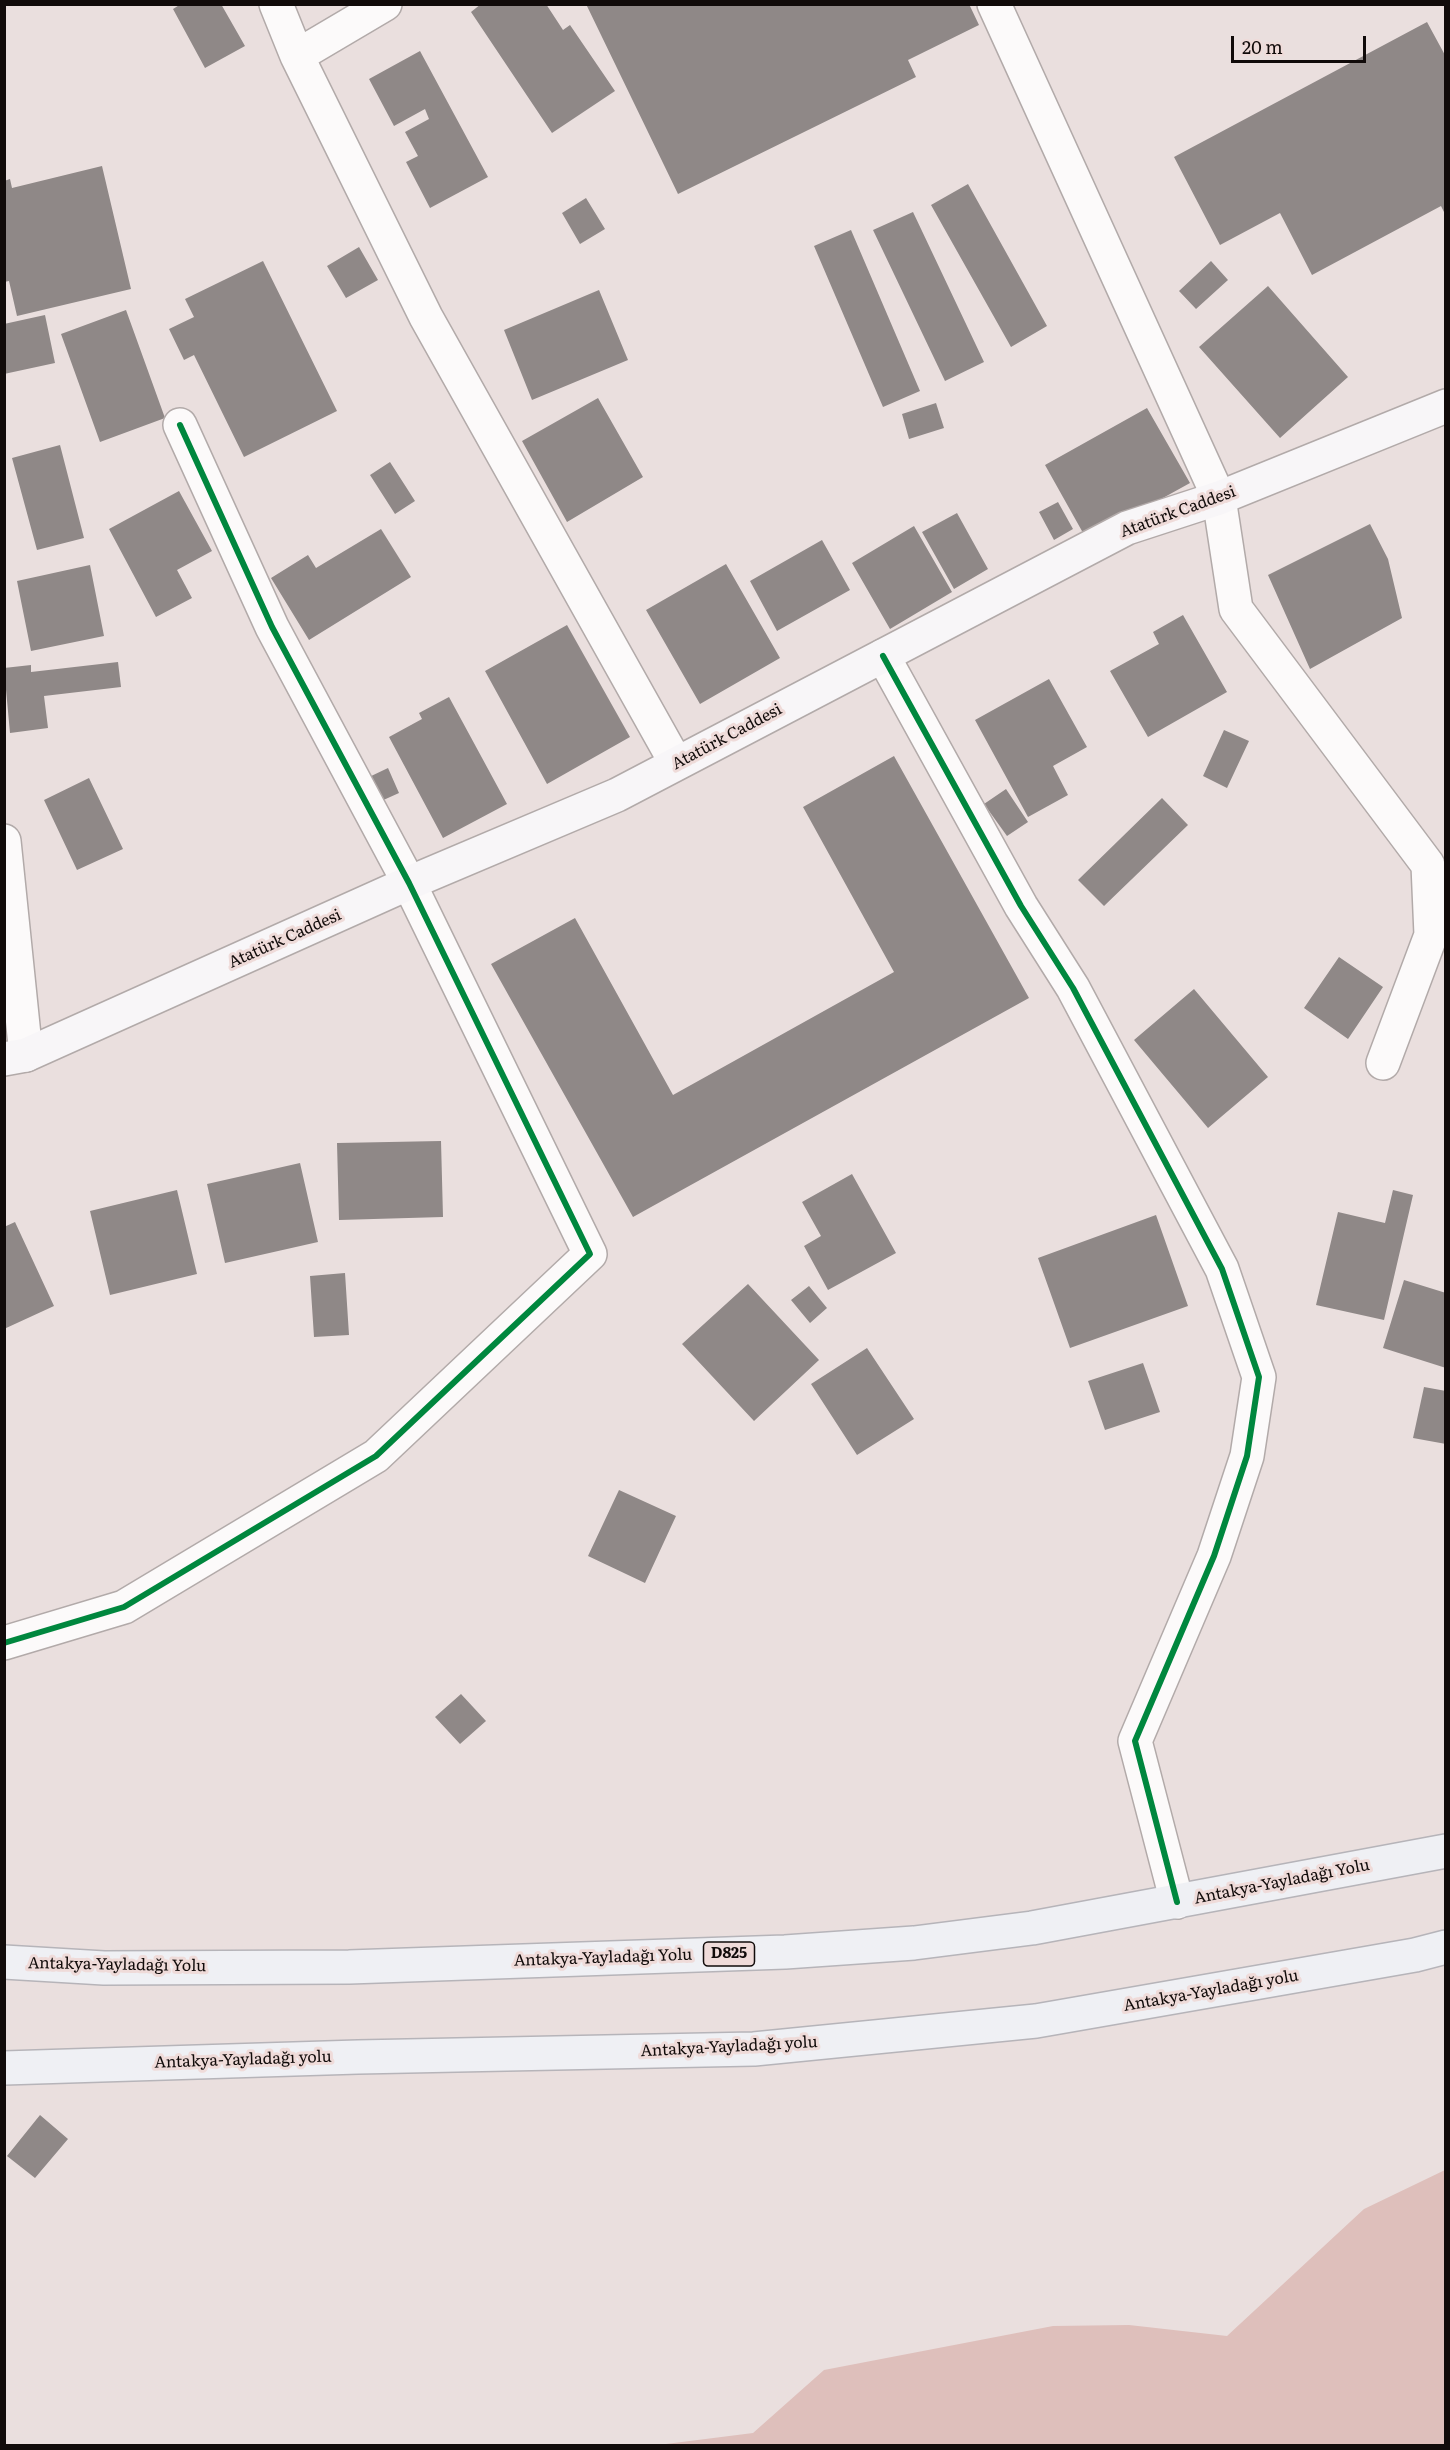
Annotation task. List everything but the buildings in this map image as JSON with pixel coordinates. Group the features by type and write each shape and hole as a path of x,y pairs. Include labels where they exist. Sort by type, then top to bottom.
{"highway":[{"name":"Antakya-Yayladağı Yolu","path":"4,1962 104,1968 349,1967 785,1952 914,1943 1009,1931 1177,1902 1446,1851"},
{"name":"Antakya-Yayladağı yolu","path":"4,2068 358,2057 754,2049 1036,2021 1403,1957 1446,1947"}],"main road":[{"name":"Atatürk Caddesi","path":"15,1057 409,883 617,795 1127,528 1219,498 1446,406"}],"street":[{"path":"276,4 297,56 426,317 676,764"},
{"path":"297,56 385,4"},
{"path":"994,4 1219,498 1236,609 1428,865 1431,935 1383,1063"},
{"path":"4,1643 124,1607 376,1456 590,1254 409,883 272,627 180,425"},
{"path":"883,656 1021,906 1073,988 1171,1170 1222,1269 1259,1377 1247,1456 1214,1556 1135,1741 1177,1902"},
{"path":"4,841 15,1057"}],"shaded area":[{"path":"1445,2170 1445,2445 658,2445 753,2433 824,2370 1053,2326 1129,2325 1227,2336 1364,2209"}],"cycle path":[{"path":"4,1643 124,1607 376,1456 590,1254 409,883 272,627 180,425"},
{"path":"883,656 1021,906 1073,988 1222,1269 1259,1377 1247,1456 1214,1556 1135,1741 1177,1902"}]}
